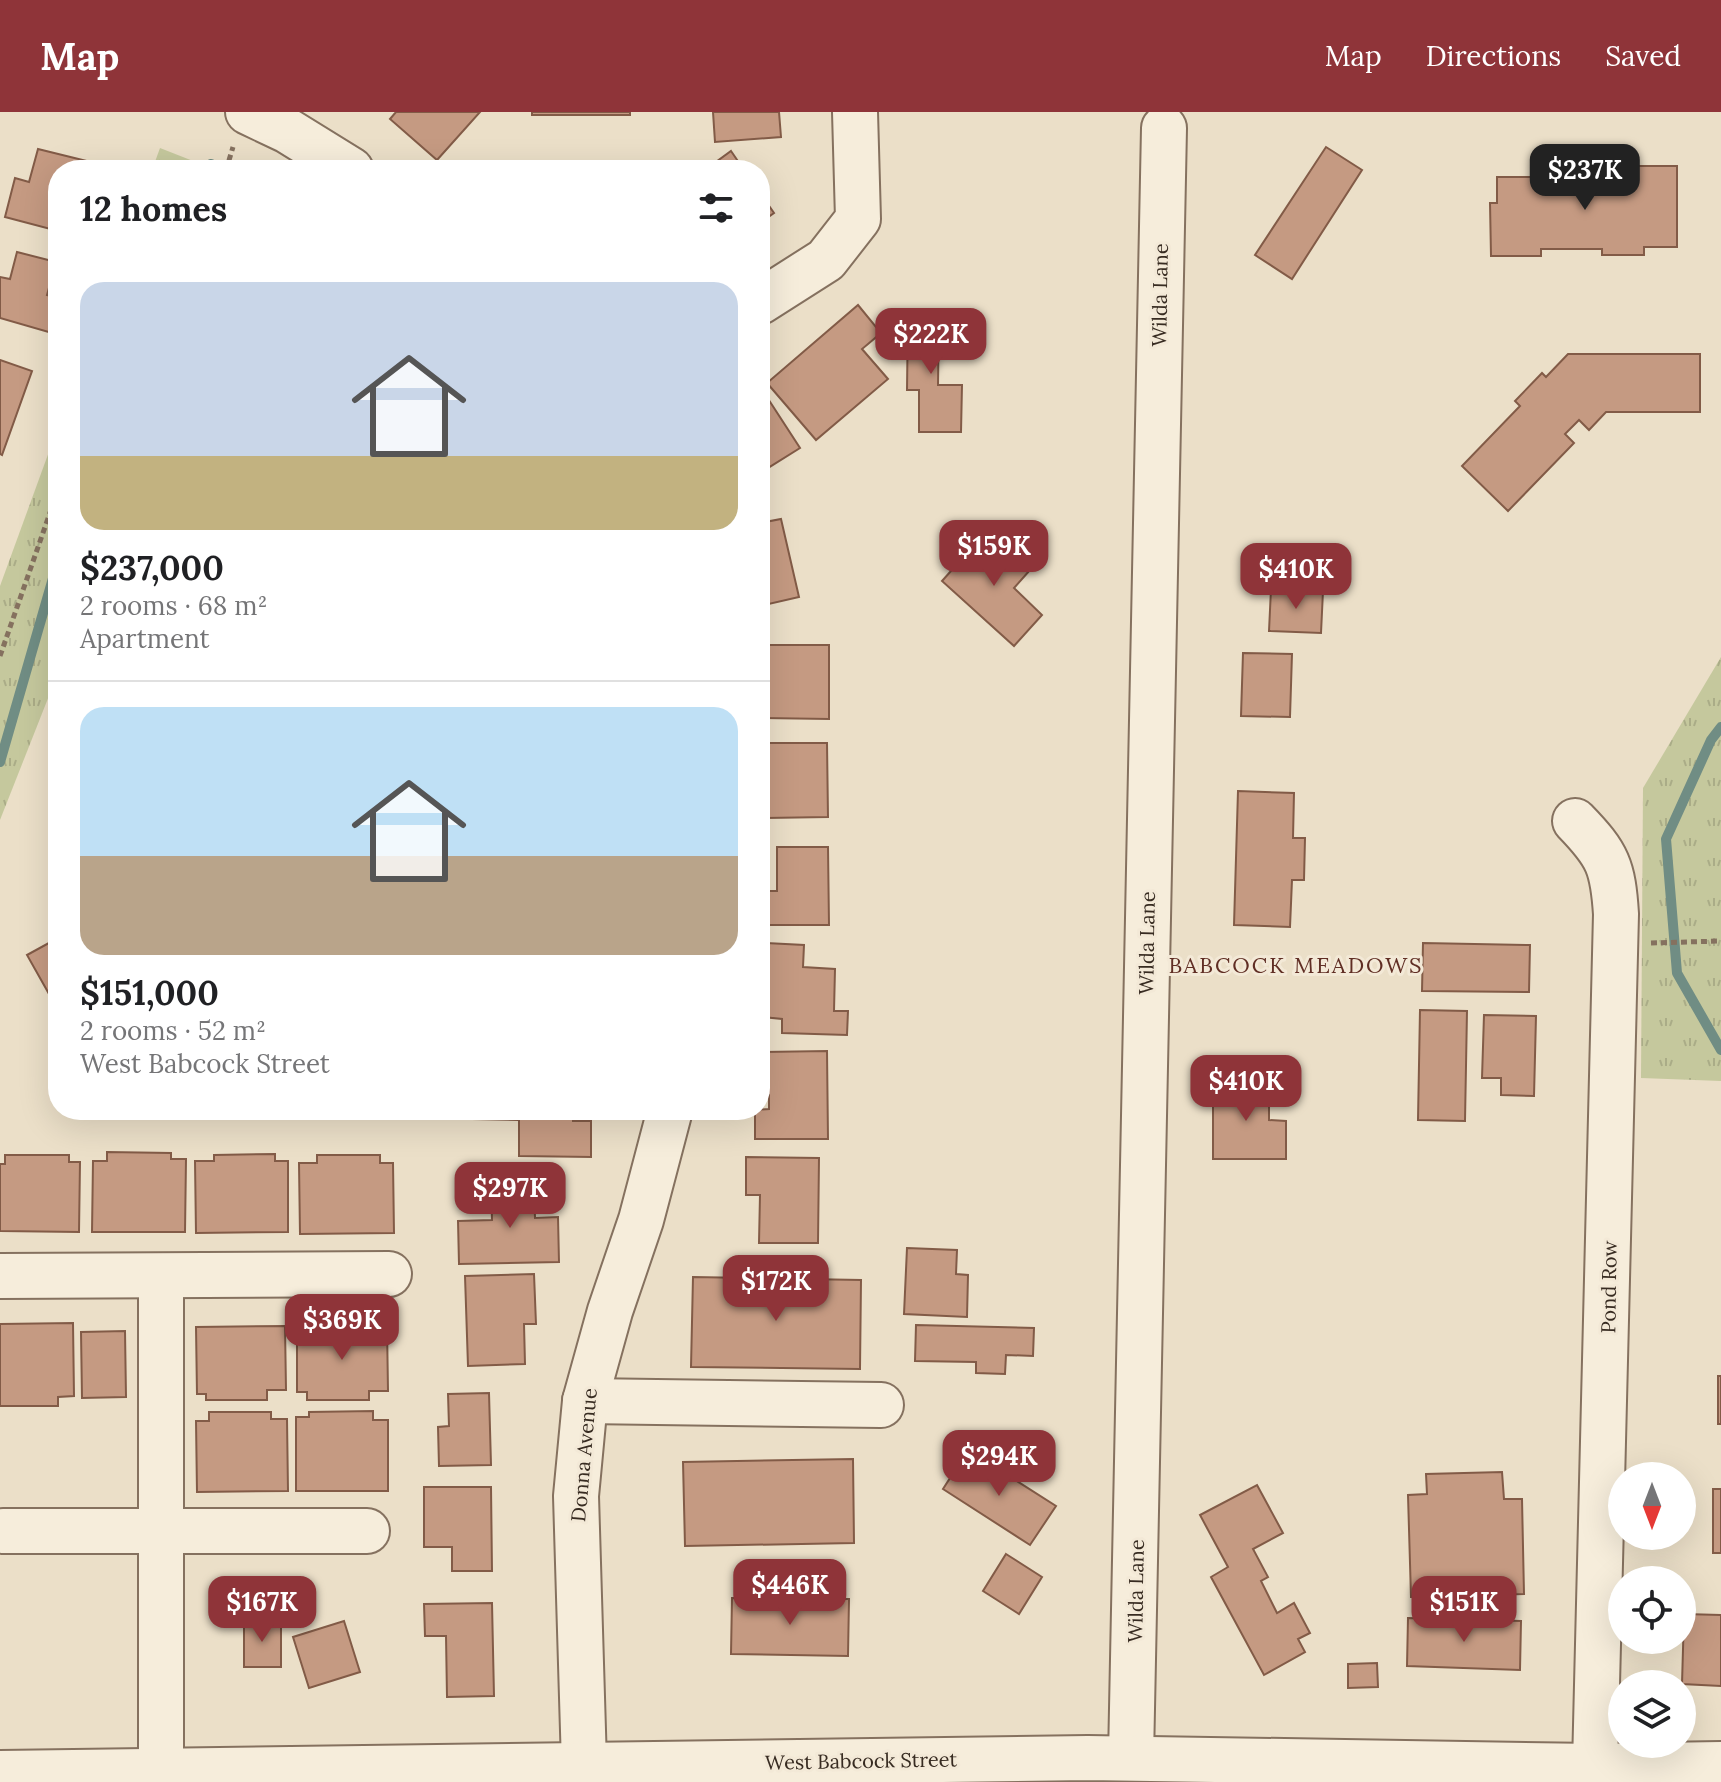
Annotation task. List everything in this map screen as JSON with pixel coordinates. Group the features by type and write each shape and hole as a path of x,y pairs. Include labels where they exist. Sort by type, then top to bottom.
{"street":[{"path":"248,112 295,122 339,160"},
{"path":"770,296 826,260 858,219 855,112"},
{"name":"Wilda Lane","path":"1131,1758 1164,128"},
{"name":"Pond Row","path":"1575,821 1595,842 1613,873 1616,914 1595,1766"},
{"name":"Donna Avenue","path":"584,1764 576,1496 585,1401 610,1311 641,1220 667,1120"},
{"path":"0,1276 389,1274"},
{"path":"136,1774 161,1531 161,1276"},
{"path":"585,1401 881,1405"},
{"path":"3,1531 367,1531"},
{"name":"West Babcock Street","path":"0,1773 136,1774 584,1764 826,1772 1131,1758 1595,1766 1721,1764"}],"path":[{"path":"0,656 48,527"},
{"path":"1666,943 1721,941"}],"green space":[{"path":"160,148 191,160 156,160"},
{"path":"48,454 48,698 0,820 0,586"},
{"path":"1721,657 1721,1081 1641,1078 1643,788"}],"building":[{"path":"396,112 480,112 437,160 390,119"},
{"path":"532,112 630,112 630,115 532,115"},
{"path":"713,112 779,112 781,137 715,142"},
{"path":"1326,147 1362,170 1292,279 1255,255"},
{"path":"38,149 83,160 48,160 48,228 5,217 15,178 29,182"},
{"path":"731,151 737,160 719,160"},
{"path":"1635,166 1677,166 1677,247 1644,247 1644,255 1602,255 1602,249 1541,249 1541,256 1491,256 1490,203 1497,203 1497,177 1535,177 1535,169 1590,169 1590,175 1635,175"},
{"path":"17,252 48,260 48,332 0,318 0,277 10,279"},
{"path":"858,305 881,333 862,349 888,379 816,440 770,386 770,380"},
{"path":"908,311 939,311 938,385 962,385 961,432 919,432 919,390 907,390"},
{"path":"1568,354 1700,354 1700,412 1606,412 1589,430 1579,420 1565,434 1574,443 1508,511 1462,466 1520,406 1515,401 1542,373 1546,377"},
{"path":"0,360 32,371 2,455 0,454"},
{"path":"770,402 800,448 770,467"},
{"path":"781,519 799,597 770,604 770,521"},
{"path":"987,531 1030,570 1014,588 1042,615 1014,646 942,581"},
{"path":"1271,589 1323,591 1321,633 1269,631"},
{"path":"770,645 829,645 829,719 770,718"},
{"path":"1243,653 1292,654 1290,717 1241,716"},
{"path":"770,743 827,743 828,817 770,818"},
{"path":"1238,791 1294,793 1293,838 1305,838 1304,880 1292,880 1290,927 1234,925"},
{"path":"777,847 828,847 829,925 770,925 770,891 777,891"},
{"path":"48,943 48,992 27,955"},
{"path":"770,943 804,945 803,967 835,969 834,1011 848,1011 847,1035 782,1033 782,1019 770,1018"},
{"path":"1423,943 1530,945 1529,992 1422,991"},
{"path":"1420,1010 1467,1011 1465,1121 1418,1120"},
{"path":"1484,1015 1536,1016 1534,1096 1501,1095 1501,1078 1482,1078"},
{"path":"827,1051 828,1139 755,1139 755,1120 770,1120 770,1052"},
{"path":"1213,1083 1269,1083 1269,1120 1286,1121 1286,1159 1213,1159"},
{"path":"519,1120 591,1121 591,1157 519,1156"},
{"path":"107,1152 171,1153 171,1159 186,1159 185,1232 92,1232 93,1161 107,1161"},
{"path":"275,1154 275,1161 288,1161 288,1232 196,1233 195,1161 214,1161 214,1155"},
{"path":"5,1155 69,1155 69,1162 80,1162 79,1232 0,1231 0,1164 5,1164"},
{"path":"317,1155 380,1155 380,1163 393,1163 394,1233 300,1234 299,1163 317,1163"},
{"path":"746,1157 819,1158 818,1243 759,1243 760,1195 746,1195"},
{"path":"534,1181 535,1218 558,1217 559,1262 459,1264 458,1221 492,1220 491,1182"},
{"path":"907,1248 957,1250 956,1274 968,1275 967,1317 904,1314"},
{"path":"534,1274 536,1324 524,1324 525,1364 468,1366 465,1276"},
{"path":"693,1277 861,1280 860,1369 691,1367"},
{"path":"73,1323 74,1396 58,1397 58,1406 0,1406 0,1324"},
{"path":"916,1325 1034,1328 1033,1356 1006,1355 1005,1374 976,1373 976,1362 915,1361"},
{"path":"285,1326 286,1390 267,1390 267,1400 206,1400 206,1394 197,1394 196,1327"},
{"path":"387,1326 388,1391 369,1391 369,1400 307,1400 307,1392 297,1392 297,1327"},
{"path":"125,1331 126,1397 82,1398 81,1332"},
{"path":"1718,1376 1721,1376 1721,1424 1718,1424"},
{"path":"489,1393 491,1465 439,1466 438,1427 449,1426 448,1394"},
{"path":"373,1411 373,1420 388,1420 388,1491 296,1491 296,1417 309,1417 309,1412"},
{"path":"209,1412 271,1412 271,1419 287,1419 288,1491 197,1492 196,1421 209,1421"},
{"path":"968,1450 1056,1506 1030,1545 943,1489"},
{"path":"853,1459 854,1543 685,1546 683,1462"},
{"path":"1502,1472 1504,1499 1522,1499 1524,1594 1411,1597 1408,1495 1427,1494 1426,1474"},
{"path":"1257,1485 1283,1533 1253,1549 1268,1577 1261,1581 1277,1613 1294,1603 1310,1633 1298,1639 1305,1652 1264,1675 1211,1577 1228,1567 1200,1515"},
{"path":"424,1487 491,1487 492,1571 452,1571 452,1547 424,1547"},
{"path":"1713,1489 1721,1489 1721,1553 1713,1553"},
{"path":"1006,1554 1042,1577 1019,1614 983,1591"},
{"path":"732,1598 849,1599 848,1656 731,1654"},
{"path":"492,1603 494,1696 447,1697 446,1636 425,1636 424,1604"},
{"path":"1696,1614 1721,1615 1721,1686 1696,1685 1696,1670 1682,1670 1683,1654 1696,1654"},
{"path":"1408,1618 1521,1621 1520,1670 1407,1666"},
{"path":"244,1621 281,1621 281,1667 244,1667"},
{"path":"344,1621 360,1672 309,1688 293,1637"},
{"path":"1377,1663 1378,1687 1348,1688 1348,1664"}],"waterway":[{"path":"0,762 48,596"},
{"path":"1721,727 1711,740 1666,839 1677,973 1721,1050"}],"district":[{"name":"BABCOCK MEADOWS","path":"1296,965"}]}
